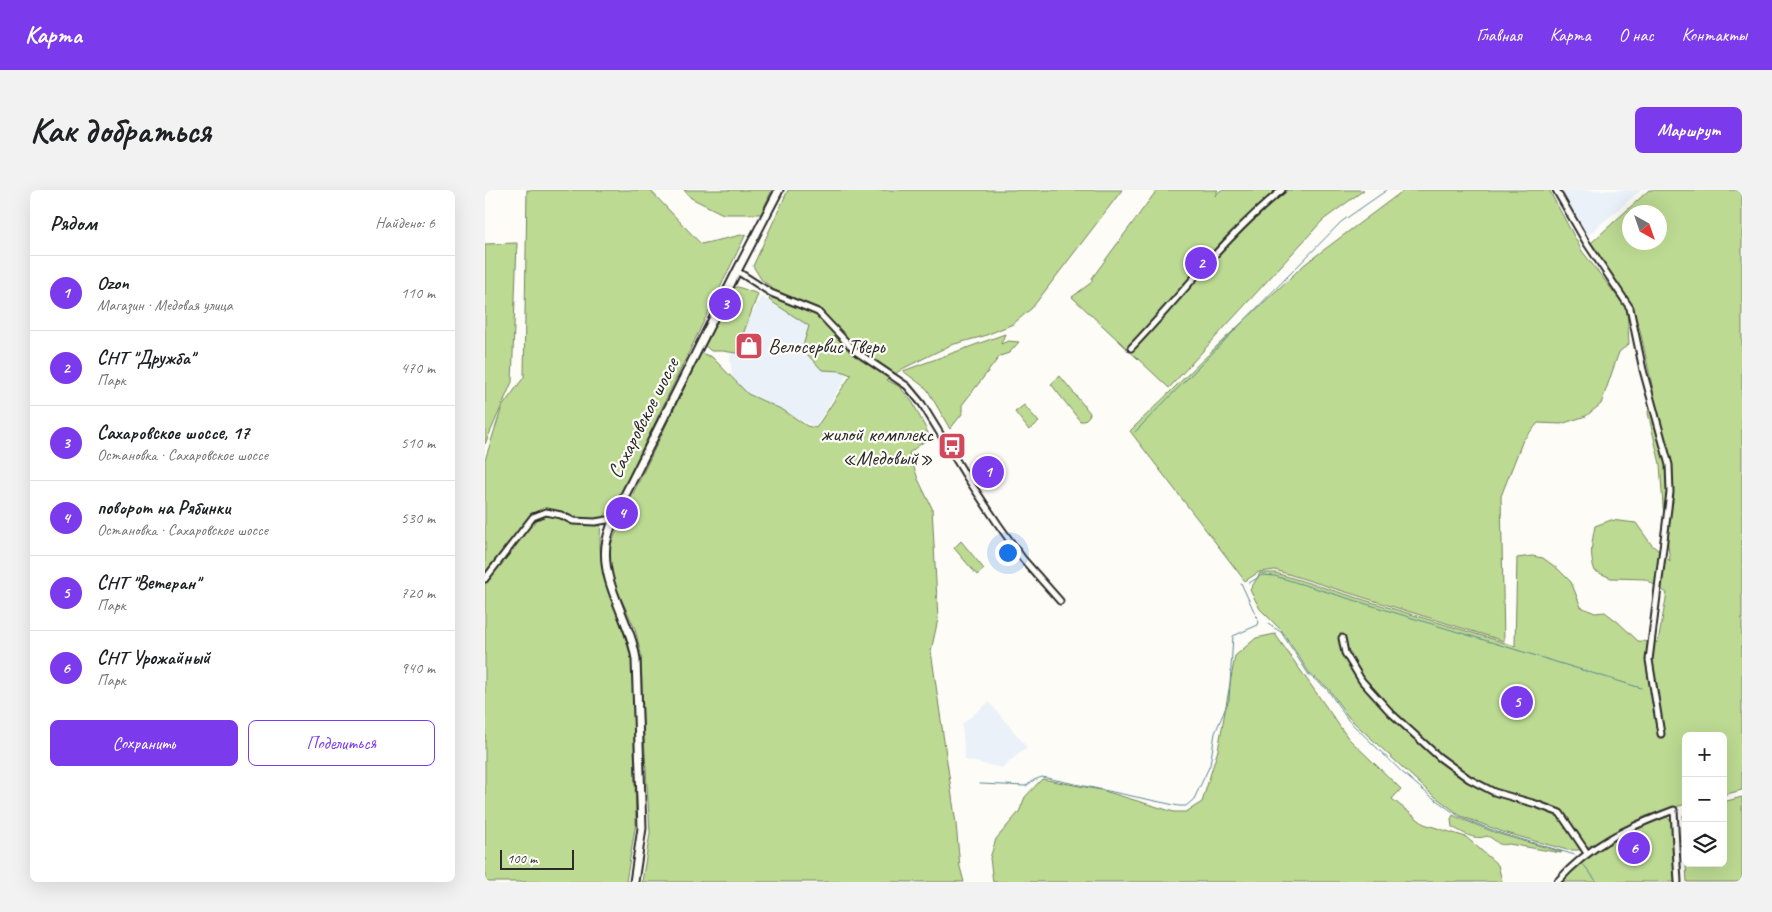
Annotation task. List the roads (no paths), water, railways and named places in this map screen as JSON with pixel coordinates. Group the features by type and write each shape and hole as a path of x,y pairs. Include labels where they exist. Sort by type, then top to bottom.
{"main road":[{"name":"Сахаровское шоссе","path":"634,882 643,828 636,660 631,636 607,570 606,544 613,519 779,190"}],"street":[{"path":"1131,348 1219,249 1260,208 1282,190"},
{"path":"1556,190 1586,242 1631,308 1643,370 1669,465 1670,492 1649,660 1661,734"},
{"path":"737,271 771,292 818,312 855,351 907,386 922,404 998,524 1023,559 1060,601"},
{"path":"485,579 533,517 546,512 561,515 573,521 595,522 613,519"},
{"path":"1343,638 1345,652 1362,681 1391,713 1439,757 1469,779 1494,792 1536,804 1560,814 1587,853"},
{"path":"1557,882 1572,865 1587,853 1636,824 1674,810 1678,882"}],"waterway":[{"path":"1135,432 1341,222 1387,190"},
{"path":"1249,583 1262,575 1275,576 1641,688"},
{"path":"980,784 1026,786 1042,777 1186,806 1194,799 1210,765 1215,733 1229,700 1233,636 1258,625 1259,622 1241,583"},
{"path":"1268,624 1281,632 1309,675 1327,689 1348,720 1403,773 1429,795 1460,817 1500,833 1575,855"},
{"path":"1584,865 1597,882"}],"place":[{"name":"СНТ \"Дружба\"","path":"1201,263"},
{"name":"Сахаровское шоссе, 17","path":"725,304"},
{"name":"Велосервис Тверь","path":"749,346"},
{"name":"жилой комплекс «Медовый»","path":"952,446"},
{"name":"Ozon","path":"988,472"},
{"name":"поворот на Рябинки","path":"622,513"},
{"name":"СНТ \"Ветеран\"","path":"1517,702"},
{"name":"СНТ Урожайный","path":"1634,848"}]}
